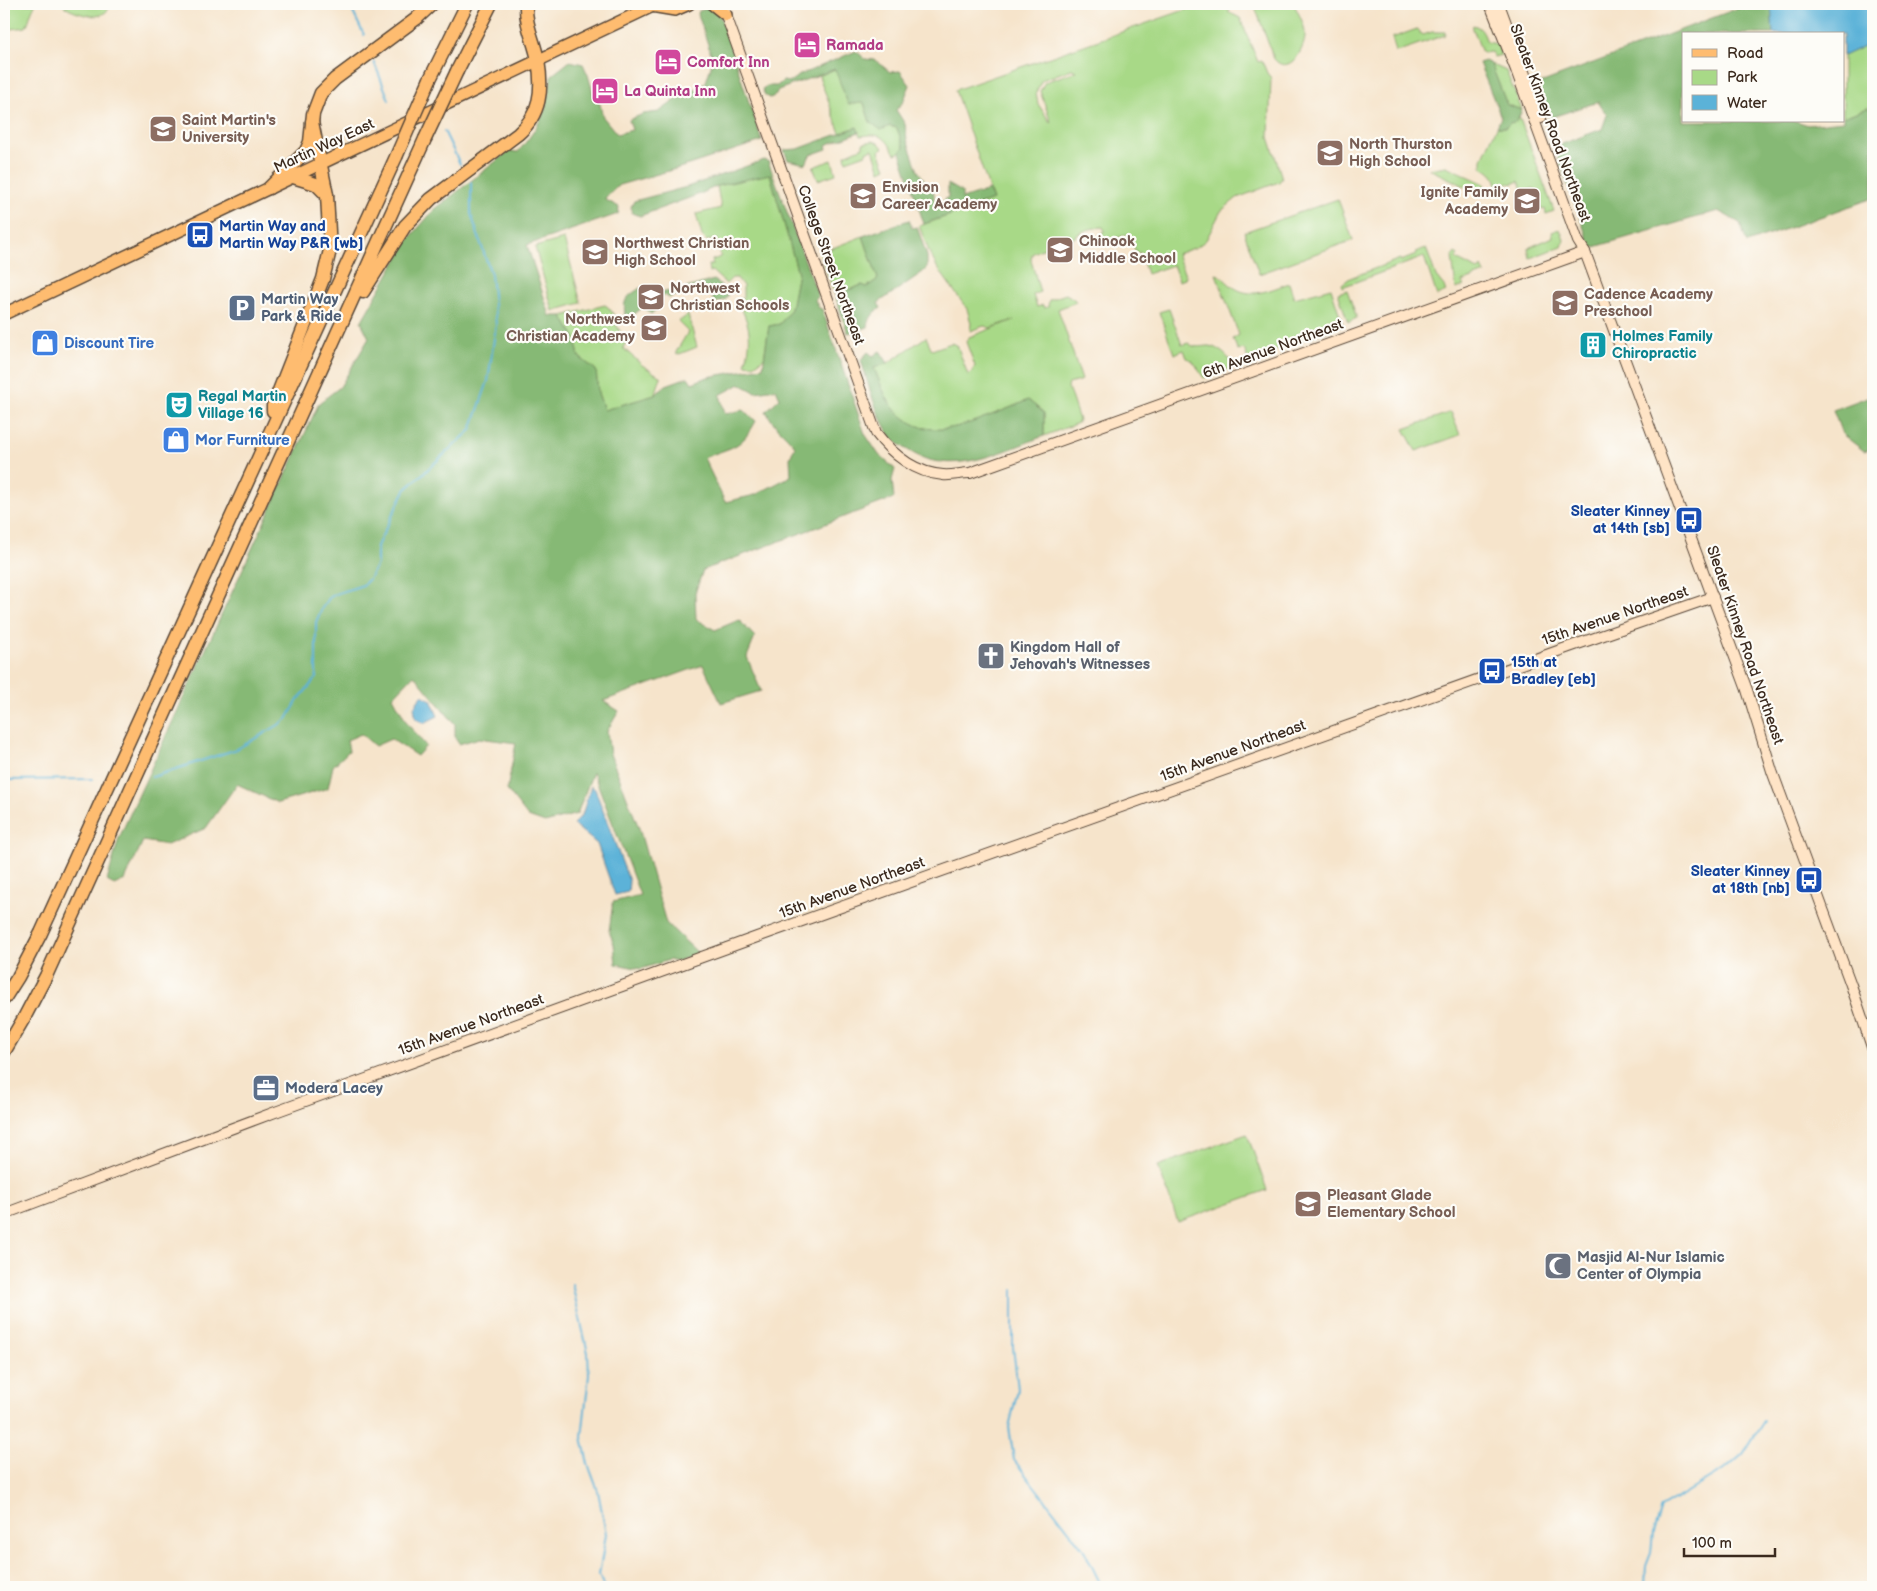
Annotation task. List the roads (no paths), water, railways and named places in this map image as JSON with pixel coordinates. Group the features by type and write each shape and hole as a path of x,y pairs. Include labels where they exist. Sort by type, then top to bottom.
{"highway":[{"path":"269,188 306,151 310,142 313,114 321,93 335,79 416,19 432,4"},
{"path":"4,999 41,933 430,79 467,4"},
{"path":"4,1052 46,976 456,71 491,4"},
{"path":"340,328 405,226 431,199 518,134 531,121 539,104 538,60 526,22 526,4"},
{"path":"272,427 273,406 323,279 330,250 327,195 312,122"},
{"path":"293,177 316,184 327,195"}],"main road":[{"path":"654,5 675,10 689,4"},
{"path":"712,4 726,15"},
{"name":"Martin Way East","path":"4,314 654,5"}],"street":[{"name":"College Street Northeast","path":"722,4 876,433 900,459 926,472 943,475 970,473"},
{"name":"Sleater Kinney Road Northeast","path":"1490,4 1714,597 1757,718 1772,771 1851,984 1873,1050"},
{"name":"Sleater Kinney Road Northeast","path":"1499,4 1585,244 1585,252"},
{"name":"6th Avenue Northeast","path":"970,473 1585,252"},
{"name":"15th Avenue Northeast","path":"4,1214 278,1111 757,937 1714,597"}],"water":[{"path":"1771,4 1873,4 1873,42 1844,56 1844,32 1773,32"},
{"path":"422,695 431,700 438,716 424,723 416,719 414,707"},
{"path":"591,786 595,789 629,881 628,892 615,895 597,844 573,824 582,815"}],"waterway":[{"path":"349,4 364,35"},
{"path":"374,62 389,100"},
{"path":"444,131 460,164"},
{"path":"152,777 237,749 287,719 298,700 316,678 316,622 322,608 330,597 363,585 369,579 377,564 377,546 405,490 471,430 488,381 496,325 491,274 471,214 471,182"},
{"path":"4,780 92,779"},
{"path":"572,1284 588,1353 589,1375 582,1437 588,1464 598,1491 606,1534 599,1575 604,1587"},
{"path":"1013,1290 1013,1347 1018,1389 1009,1427 1014,1460 1084,1550 1102,1587"},
{"path":"1645,1587 1646,1566 1651,1553 1653,1532 1661,1508 1727,1468 1743,1454 1764,1421"}],"place":[{"name":"Ramada","path":"807,45"},
{"name":"Comfort Inn","path":"668,62"},
{"name":"La Quinta Inn","path":"605,91"},
{"name":"Saint Martin's University","path":"163,129"},
{"name":"North Thurston High School","path":"1330,153"},
{"name":"Envision Career Academy","path":"863,196"},
{"name":"Ignite Family Academy","path":"1527,201"},
{"name":"Martin Way and Martin Way P&R [wb]","path":"200,235"},
{"name":"Chinook Middle School","path":"1060,250"},
{"name":"Northwest Christian High School","path":"595,252"},
{"name":"Northwest Christian Schools","path":"651,297"},
{"name":"Cadence Academy Preschool","path":"1565,303"},
{"name":"Martin Way Park & Ride","path":"242,308"},
{"name":"Northwest Christian Academy","path":"654,328"},
{"name":"Discount Tire","path":"45,343"},
{"name":"Holmes Family Chiropractic","path":"1593,345"},
{"name":"Regal Martin Village 16","path":"179,405"},
{"name":"Mor Furniture","path":"176,440"},
{"name":"Sleater Kinney at 14th [sb]","path":"1689,520"},
{"name":"Kingdom Hall of Jehovah's Witnesses","path":"991,656"},
{"name":"15th at Bradley [eb]","path":"1492,671"},
{"name":"Sleater Kinney at 18th [nb]","path":"1809,880"},
{"name":"Modera Lacey","path":"266,1088"},
{"name":"Pleasant Glade Elementary School","path":"1308,1204"},
{"name":"Masjid Al-Nur Islamic Center of Olympia","path":"1558,1266"}]}
